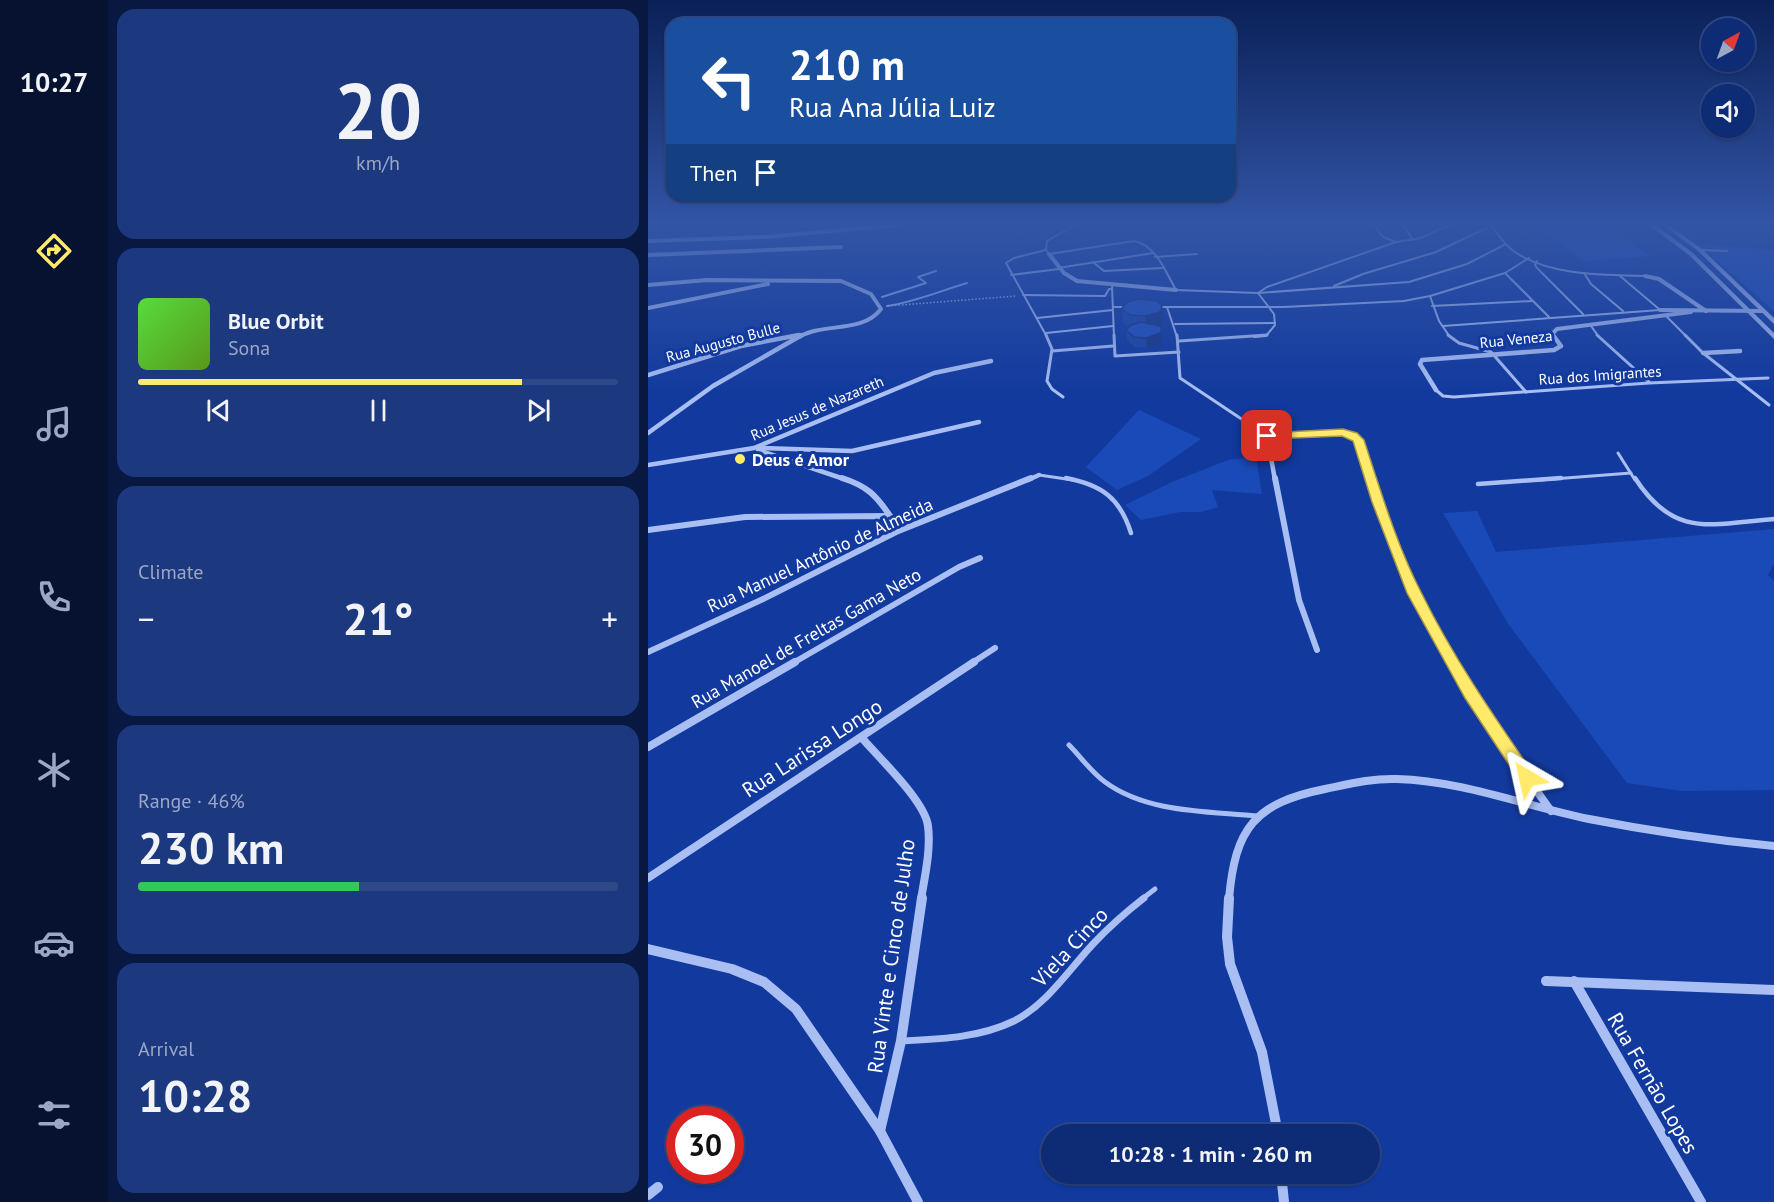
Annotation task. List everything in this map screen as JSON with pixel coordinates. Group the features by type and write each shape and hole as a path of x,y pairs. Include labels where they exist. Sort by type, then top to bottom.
{"street":[{"path":"648,285 694,281"},
{"path":"648,308 777,281"},
{"path":"648,433 720,381 804,334 862,323 875,317 880,307 873,297 861,288 841,281"},
{"path":"1078,281 1112,287 1176,290"},
{"path":"1662,281 1707,312"},
{"path":"1718,281 1774,337"},
{"path":"1733,281 1774,322"},
{"path":"1660,310 1762,311"},
{"path":"1591,326 1691,312"},
{"name":"Rua Veneza","path":"1436,390 1420,364 1426,359 1560,348 1561,343 1552,332 1557,329 1591,326"},
{"name":"Rua Augusto Bulle","path":"648,375 741,346 804,334"},
{"path":"1703,353 1740,351"},
{"name":"Rua Jesus de Nazareth","path":"648,465 674,463 754,448 933,373 991,361"},
{"path":"754,448 852,451 979,422"},
{"path":"1317,650 1299,600 1267,436 1343,432 1353,435 1358,440 1378,502 1414,593 1476,704 1552,812"},
{"path":"754,448 857,483 877,496 890,516 896,532"},
{"name":"Rua Manuel Antônio de Almeida","path":"648,652 761,600 896,532 1039,475"},
{"path":"648,530 745,517 890,516"},
{"name":"Rua Manoel de Freltas Gama Neto","path":"648,747 959,567 980,558"},
{"name":"Rua Larissa Longo","path":"648,878 995,648"},
{"name":"Rua Vinte e Cinco de Julho","path":"862,738 921,806 928,825 927,860 900,1041 880,1131"},
{"path":"1276,1124 1263,1059 1232,972 1226,940 1236,852 1257,816 1276,802 1302,793 1397,779 1470,789 1552,812 1634,828 1774,846"},
{"path":"648,949 732,969 764,982 796,1009 880,1131 918,1202"},
{"path":"1546,981 1774,990"},
{"name":"Rua Fernão Lopes","path":"1574,981 1701,1202"},
{"path":"1282,1184 1284,1202"},
{"path":"648,1195 658,1187"}],"lane":[{"path":"1015,281 1046,333 1052,351 1047,381 1052,389 1063,397"},
{"path":"1170,281 1176,290 1258,293 1390,285 1413,281"},
{"path":"1258,293 1281,281"},
{"path":"1332,287 1346,281"},
{"path":"1157,307 1270,307 1404,301 1430,296 1479,281"},
{"path":"1513,281 1549,317"},
{"path":"1550,281 1583,314"},
{"path":"1589,281 1623,311"},
{"path":"1626,281 1660,310"},
{"path":"1023,295 1054,298 1096,297 1105,296 1112,287"},
{"path":"1112,287 1115,356 1179,352"},
{"path":"1179,341 1262,337 1272,332 1275,312 1258,293"},
{"path":"1430,296 1432,306 1446,332 1454,341 1493,353 1526,392"},
{"path":"1432,306 1532,301"},
{"path":"1037,318 1135,307"},
{"path":"1167,307 1175,324 1179,341 1180,378 1267,436"},
{"path":"1443,326 1660,310"},
{"path":"1667,317 1703,353 1769,405"},
{"path":"1175,324 1275,323"},
{"path":"1046,333 1113,326"},
{"path":"1591,326 1597,335 1649,383"},
{"path":"1052,351 1113,346"},
{"name":"Rua dos Imigrantes","path":"1436,390 1443,396 1454,397 1649,383 1768,378"},
{"path":"1618,453 1658,508 1677,519 1698,524 1774,519"},
{"path":"1478,484 1631,473"},
{"path":"1039,475 1079,481 1111,496 1121,507 1131,533"},
{"path":"1069,745 1105,783 1134,798 1181,809 1257,816"},
{"name":"Viela Cinco","path":"900,1041 962,1037 1014,1021 1050,995 1095,942 1128,909 1155,889"}],"path":[{"path":"880,307 1023,295"}],"shaded area":[{"path":"1740,281 1774,281 1774,311"},
{"path":"1139,410 1201,439 1148,476 1117,490 1086,467"},
{"path":"1256,457 1262,494 1212,490 1218,507 1201,512 1180,512 1141,520 1125,505 1172,482 1228,460"},
{"path":"1477,511 1496,552 1774,529 1774,563 1768,575 1774,581 1774,790 1682,791 1627,783 1509,625 1443,513"}],"building":[{"path":"1139,299 1156,301 1162,305 1161,310 1145,316 1131,315 1122,308 1127,302"},
{"path":"1141,322 1160,326 1162,331 1146,338 1134,337 1126,330 1131,325"}],"waterway":[{"path":"882,297 926,283 923,281"},
{"path":"887,306 967,283"}],"place":[{"name":"Deus é Amor","path":"740,459"}],"route":[{"path":"1267,436 1343,432 1356,437 1378,502 1414,593 1470,694 1527,778"}]}
